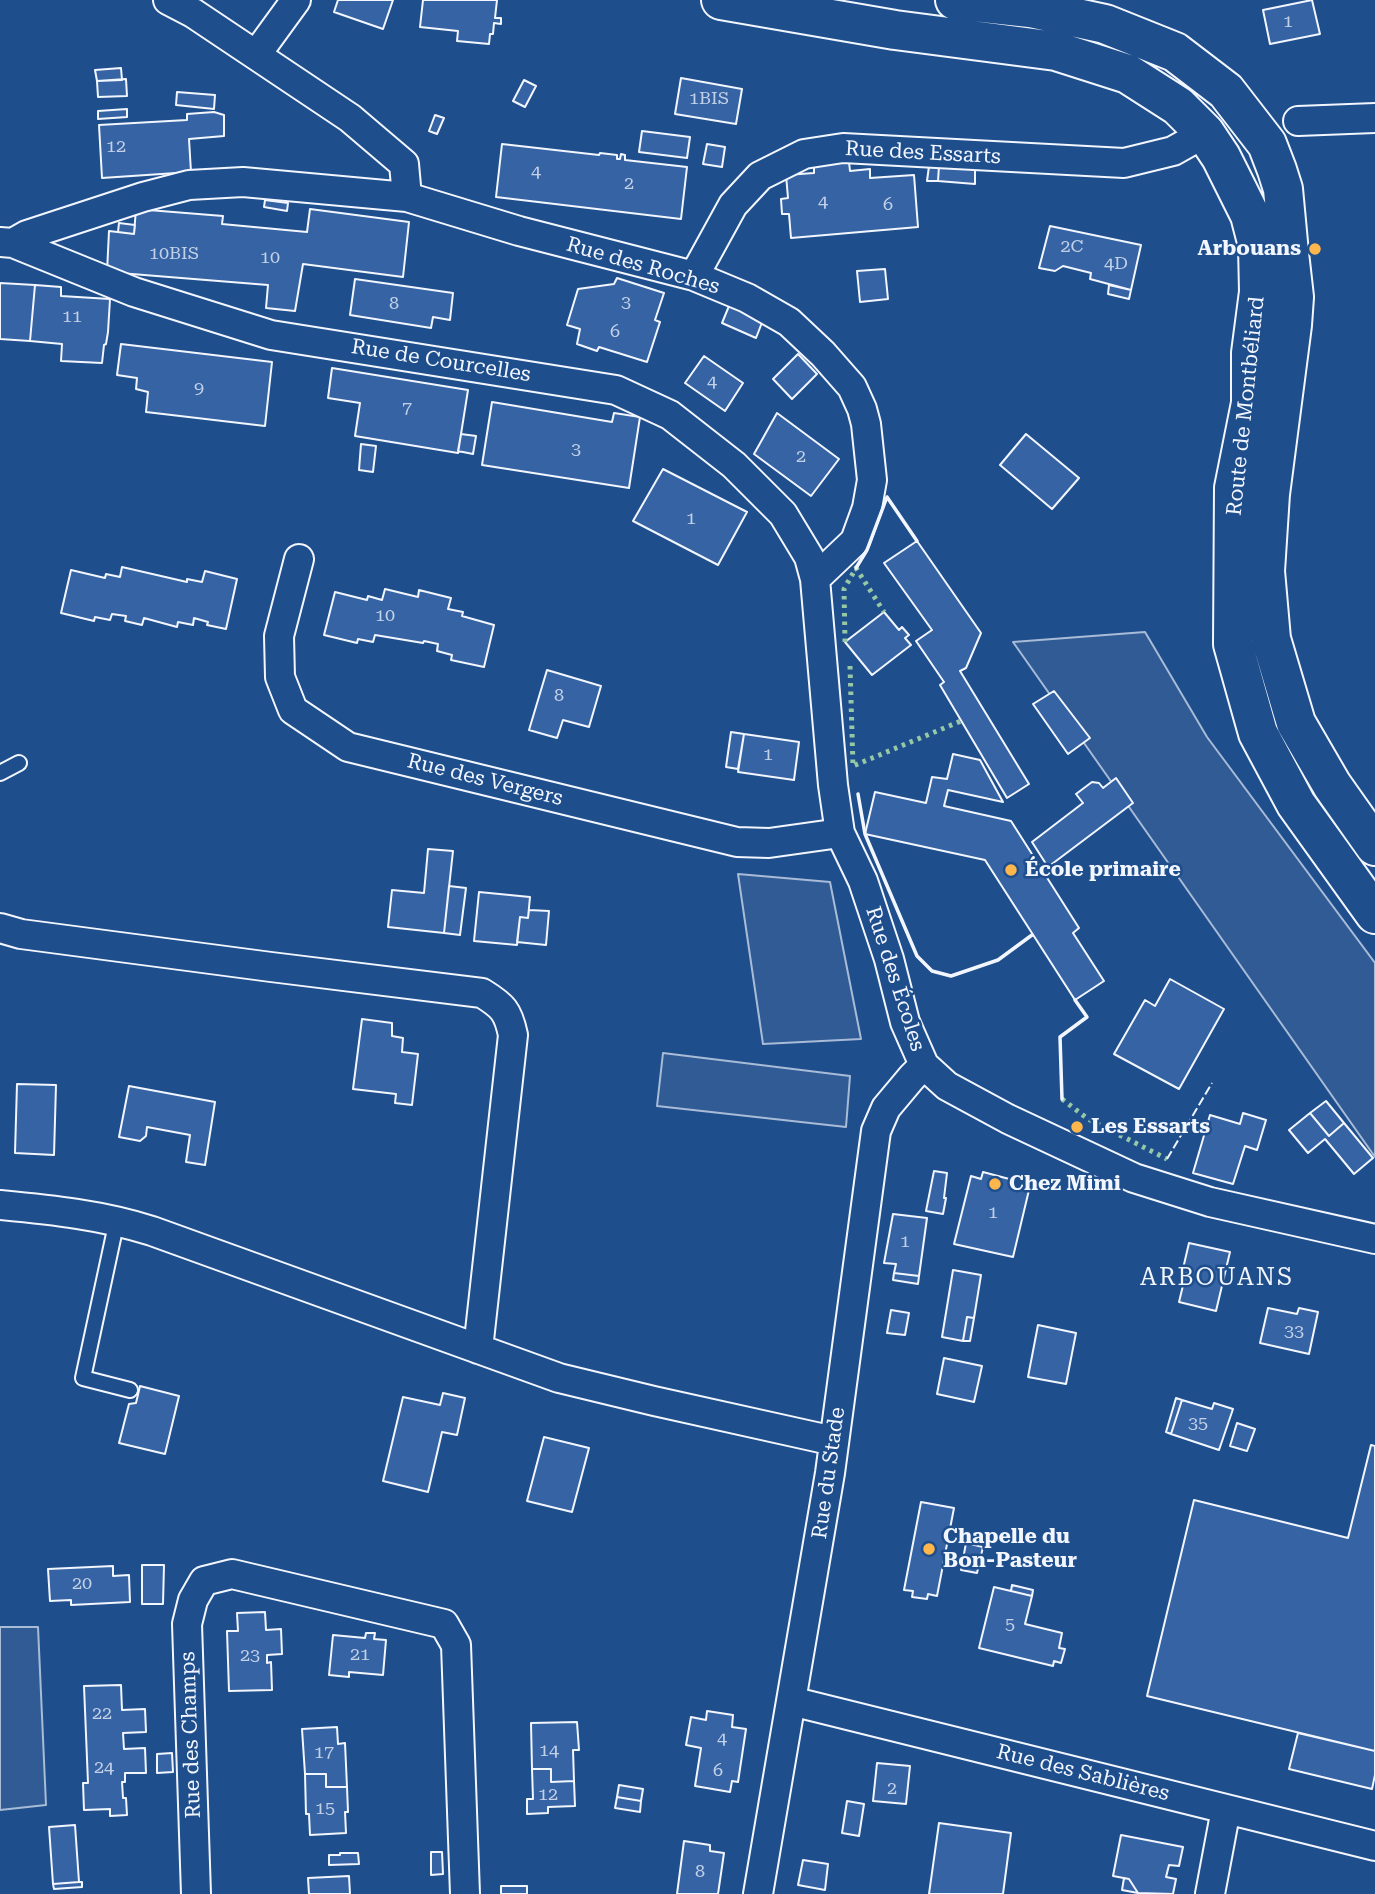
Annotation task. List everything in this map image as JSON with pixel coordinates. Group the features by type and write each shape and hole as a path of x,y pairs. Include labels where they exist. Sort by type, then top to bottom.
{"main road":[{"name":"Route de Montbéliard","path":"721,0 882,28 1056,51 1128,74 1178,106 1205,133 1222,158 1250,215 1258,246 1259,292 1251,353 1251,403 1234,488 1233,644 1258,733 1296,804 1375,914"},
{"name":"Route de Montbéliard","path":"955,0 1030,8 1105,24 1175,51 1226,91 1267,144 1283,189 1294,297 1270,494 1265,571 1271,639 1296,723 1332,785 1375,846"}],"street":[{"path":"168,0 193,13 350,118 404,164 407,197"},
{"path":"256,55 296,0"},
{"path":"1298,121 1375,118"},
{"name":"Rue des Essarts","path":"694,276 733,205 760,176 804,154 843,148 1124,163 1174,151 1205,133"},
{"name":"Rue des Roches","path":"6,243 143,197 190,185 243,182 407,197 519,231 694,276 747,298 789,322 823,354 852,387 866,424 872,480 867,508 855,541 815,579"},
{"name":"Rue de Courcelles","path":"6,243 134,292 271,335 616,390 670,415 734,465 783,514 809,557 815,579"},
{"name":"Rue des Vergers","path":"299,559 279,636 280,677 293,710 348,747 737,842 769,844 840,833"},
{"name":"Rue des Écoles","path":"815,579 833,785 840,833 863,881 889,959 905,1022 924,1065 947,1086 1008,1119 1134,1178 1210,1202 1375,1239"},
{"path":"0,928 21,934 482,993 498,1003 509,1018 513,1035 478,1349"},
{"name":"Rue du Stade","path":"758,1894 831,1473 876,1131 886,1108 924,1065"},
{"path":"0,1205 67,1211 117,1220 152,1230 559,1378 834,1441"},
{"name":"Rue des Champs","path":"197,1894 187,1624 192,1600 204,1581 232,1574 444,1624 456,1645 465,1894"},
{"name":"Rue des Sablières","path":"792,1701 1375,1846"},
{"path":"1210,1894 1226,1809"}],"lane":[{"path":"0,773 19,763"},
{"path":"117,1220 83,1378 130,1390"}],"shaded area":[{"path":"1145,632 1207,737 1375,963 1375,1157 1013,642"},
{"path":"738,874 830,882 861,1039 763,1044"},
{"path":"663,1053 850,1076 846,1127 657,1106"},
{"path":"0,1627 38,1627 46,1805 0,1810"}],"building":[{"path":"338,0 393,0 383,29 334,12"},
{"path":"423,0 497,0 495,18 501,18 501,24 494,23 489,44 457,41 458,31 420,27"},
{"path":"1312,0 1320,34 1270,44 1263,10"},
{"path":"121,68 122,80 97,81 95,70"},
{"path":"681,78 742,89 736,124 675,114"},
{"path":"126,79 127,96 98,97 97,81"},
{"path":"524,80 536,86 525,107 513,101"},
{"path":"177,92 215,95 214,109 176,105"},
{"path":"127,109 127,117 98,119 98,111"},
{"path":"214,112 224,115 224,136 189,139 191,172 102,178 99,125 187,120 187,114"},
{"path":"435,115 444,118 437,134 429,131"},
{"path":"642,131 690,137 687,158 639,152"},
{"path":"502,144 617,155 617,159 620,159 621,154 625,155 625,160 687,167 681,219 496,197"},
{"path":"707,144 725,147 722,167 703,164"},
{"path":"849,162 850,171 870,169 870,178 914,175 918,227 791,238 789,214 782,214 781,199 788,198 786,175 814,173 814,165"},
{"path":"929,166 939,166 938,181 927,181"},
{"path":"939,166 975,168 975,184 938,181"},
{"path":"265,200 288,203 287,211 264,207"},
{"path":"136,209 223,216 222,224 307,232 310,209 409,222 403,277 303,264 295,311 266,308 268,285 107,272 109,231 134,234"},
{"path":"119,223 135,225 134,234 118,232"},
{"path":"1050,226 1141,245 1131,290 1090,279 1091,273 1063,266 1055,271 1039,268"},
{"path":"885,269 888,299 860,302 857,271"},
{"path":"617,278 664,293 655,320 660,322 647,362 599,347 597,351 577,344 580,329 567,325 578,289 614,284"},
{"path":"355,279 453,293 450,320 433,317 431,328 350,315"},
{"path":"0,283 35,285 30,341 0,339"},
{"path":"35,285 61,287 61,296 110,299 108,332 102,363 61,361 62,344 30,341"},
{"path":"1109,285 1131,290 1129,299 1108,294"},
{"path":"729,306 763,320 756,338 722,323"},
{"path":"121,344 272,362 265,426 146,412 148,392 136,389 137,378 117,375"},
{"path":"798,354 817,374 792,399 773,379"},
{"path":"704,356 743,383 725,411 685,383"},
{"path":"332,368 468,390 458,453 355,436 360,403 328,398"},
{"path":"492,402 612,422 614,413 640,417 629,488 482,465"},
{"path":"777,413 839,459 811,496 754,454"},
{"path":"461,434 476,436 473,454 458,451"},
{"path":"1026,434 1079,478 1052,509 1000,465"},
{"path":"361,444 376,446 373,472 359,470"},
{"path":"663,469 747,512 718,565 633,521"},
{"path":"917,541 981,633 966,668 960,671 1029,784 1007,798 940,685 944,682 916,641 932,630 884,563"},
{"path":"122,567 187,582 187,579 202,582 205,571 237,579 226,629 207,625 208,622 194,618 193,625 178,622 177,627 144,618 142,625 125,621 126,616 112,614 110,620 95,617 94,621 61,613 71,570 105,578 106,574 120,577"},
{"path":"385,589 418,597 419,590 451,598 448,609 494,625 484,667 451,660 452,655 437,651 438,644 424,641 423,643 375,635 373,642 358,639 357,643 324,635 335,592 367,600 368,596 382,600"},
{"path":"884,612 899,630 902,627 909,635 905,638 911,645 872,675 845,642"},
{"path":"547,670 601,686 589,727 563,720 557,738 529,730"},
{"path":"1054,691 1090,738 1068,754 1033,704"},
{"path":"731,732 744,734 738,769 726,767"},
{"path":"744,734 799,742 794,780 738,772"},
{"path":"953,754 980,760 1003,802 948,790 944,806 1011,821 1079,928 1073,933 1104,981 1075,1000 985,860 865,834 875,792 926,803 932,777 947,779"},
{"path":"1116,778 1133,803 1048,867 1032,842 1083,803 1076,794 1092,782 1099,783 1103,788"},
{"path":"428,849 453,851 444,933 388,927 392,890 424,893"},
{"path":"449,886 466,888 460,935 444,933"},
{"path":"479,892 530,897 528,918 520,917 517,945 474,941"},
{"path":"529,910 549,911 546,945 517,942 520,917 528,918"},
{"path":"1170,979 1224,1009 1179,1089 1114,1054 1145,1000 1155,1006"},
{"path":"362,1019 392,1023 392,1036 403,1038 402,1052 418,1054 412,1105 395,1103 396,1094 353,1089"},
{"path":"17,1084 56,1085 54,1155 15,1153"},
{"path":"129,1086 215,1102 205,1165 186,1162 190,1135 147,1127 146,1136 140,1141 119,1137"},
{"path":"1326,1101 1344,1123 1329,1136 1310,1113"},
{"path":"1243,1113 1266,1120 1257,1150 1245,1146 1233,1184 1193,1173 1210,1115 1240,1124"},
{"path":"1310,1113 1329,1136 1344,1123 1373,1158 1354,1174 1325,1139 1308,1153 1289,1130"},
{"path":"934,1171 947,1173 943,1214 926,1211"},
{"path":"983,1172 1013,1180 1012,1186 1029,1190 1013,1257 954,1244 971,1176 981,1179"},
{"path":"893,1214 927,1218 919,1276 894,1273 896,1264 884,1263"},
{"path":"1189,1243 1230,1252 1216,1311 1179,1302"},
{"path":"953,1270 981,1275 974,1318 967,1317 963,1341 942,1337"},
{"path":"894,1273 919,1276 918,1284 893,1280"},
{"path":"1268,1308 1297,1314 1299,1308 1318,1312 1309,1354 1260,1343"},
{"path":"891,1310 909,1313 905,1335 887,1333"},
{"path":"967,1317 974,1318 970,1341 963,1341"},
{"path":"1038,1325 1076,1333 1066,1384 1028,1377"},
{"path":"944,1358 982,1366 974,1402 937,1394"},
{"path":"140,1386 179,1396 165,1454 119,1443 129,1404 136,1403"},
{"path":"443,1393 465,1398 457,1435 442,1432 428,1492 383,1481 403,1397 440,1405"},
{"path":"1176,1398 1182,1400 1171,1434 1166,1432"},
{"path":"1182,1400 1212,1409 1214,1403 1233,1409 1219,1450 1171,1434"},
{"path":"1237,1423 1255,1429 1247,1451 1230,1446"},
{"path":"544,1437 589,1448 572,1512 527,1501"},
{"path":"1371,1445 1375,1446 1375,1751 1147,1696 1194,1500 1348,1538"},
{"name":"Chapelle du Bon-Pasteur","path":"921,1502 954,1508 937,1596 928,1594 927,1599 912,1597 913,1591 904,1590"},
{"path":"966,1543 983,1547 977,1573 961,1570"},
{"path":"142,1565 164,1565 163,1604 142,1604"},
{"path":"113,1566 113,1576 129,1575 130,1602 71,1605 71,1600 50,1601 48,1569"},
{"path":"1012,1585 1033,1590 1032,1596 1011,1591"},
{"path":"994,1587 1032,1596 1025,1624 1062,1633 1059,1648 1065,1649 1061,1663 1054,1661 1053,1666 979,1648"},
{"path":"265,1612 266,1630 281,1629 282,1654 267,1655 267,1663 271,1662 272,1690 229,1691 227,1631 238,1631 237,1613"},
{"path":"366,1633 375,1633 374,1639 386,1640 383,1675 349,1672 349,1677 329,1675 333,1635 365,1638"},
{"path":"121,1685 122,1710 145,1709 146,1732 123,1733 124,1749 145,1748 146,1773 125,1773 125,1782 122,1782 127,1815 110,1816 110,1809 84,1810 83,1783 88,1783 84,1686"},
{"path":"707,1711 733,1715 732,1727 746,1729 738,1782 732,1781 730,1792 695,1786 701,1748 686,1745 691,1717 706,1720"},
{"path":"577,1722 579,1750 573,1750 574,1781 551,1782 551,1769 532,1769 531,1723"},
{"path":"337,1727 338,1744 345,1743 347,1787 326,1787 326,1774 305,1774 302,1729"},
{"path":"1298,1733 1375,1751 1372,1789 1289,1769"},
{"path":"172,1753 173,1772 157,1773 157,1754"},
{"path":"877,1763 910,1766 906,1804 873,1801"},
{"path":"532,1769 551,1769 551,1782 574,1781 575,1806 548,1807 548,1813 527,1814 527,1799 533,1799"},
{"path":"305,1774 326,1774 326,1787 347,1787 346,1833 310,1835 309,1814 306,1814"},
{"path":"619,1785 643,1789 641,1801 617,1797"},
{"path":"617,1797 641,1801 640,1812 615,1808"},
{"path":"847,1801 864,1804 859,1836 842,1833"},
{"path":"939,1823 1011,1833 1003,1894 929,1894"},
{"path":"75,1825 79,1882 53,1884 49,1827"},
{"path":"1121,1835 1183,1847 1179,1866 1169,1865 1166,1877 1176,1879 1173,1894 1138,1893 1129,1879 1113,1876"},
{"path":"684,1841 710,1845 710,1851 724,1853 718,1894 677,1894"},
{"path":"431,1852 442,1852 443,1874 431,1875"},
{"path":"358,1853 359,1864 329,1865 329,1855"},
{"path":"803,1860 828,1864 825,1890 798,1885"},
{"path":"349,1876 350,1894 309,1894 308,1878"},
{"path":"1124,1878 1129,1879 1138,1893 1122,1890"},
{"path":"82,1882 82,1887 54,1889 53,1884"},
{"path":"501,1886 527,1886 527,1894 501,1894"}],"hedge":[{"path":"845,642 844,589 856,568 884,612"},
{"path":"850,666 853,766 961,721"},
{"path":"1062,1099 1088,1119 1167,1159"}],"fence":[{"path":"1167,1159 1212,1083"}],"wall":[{"path":"856,568 867,550 887,497 917,541"},
{"path":"858,794 865,834 917,956 932,971 951,976 998,960 1032,935"},
{"path":"1062,1099 1060,1037 1087,1017 1075,1000"}],"place":[{"name":"Arbouans","path":"1315,249"},
{"name":"École primaire","path":"1011,870"},
{"name":"Les Essarts","path":"1077,1127"},
{"name":"Chez Mimi","path":"995,1184"},
{"name":"Chapelle du Bon-Pasteur","path":"929,1549"}],"district":[{"name":"ARBOUANS","path":"1217,1278"}]}
